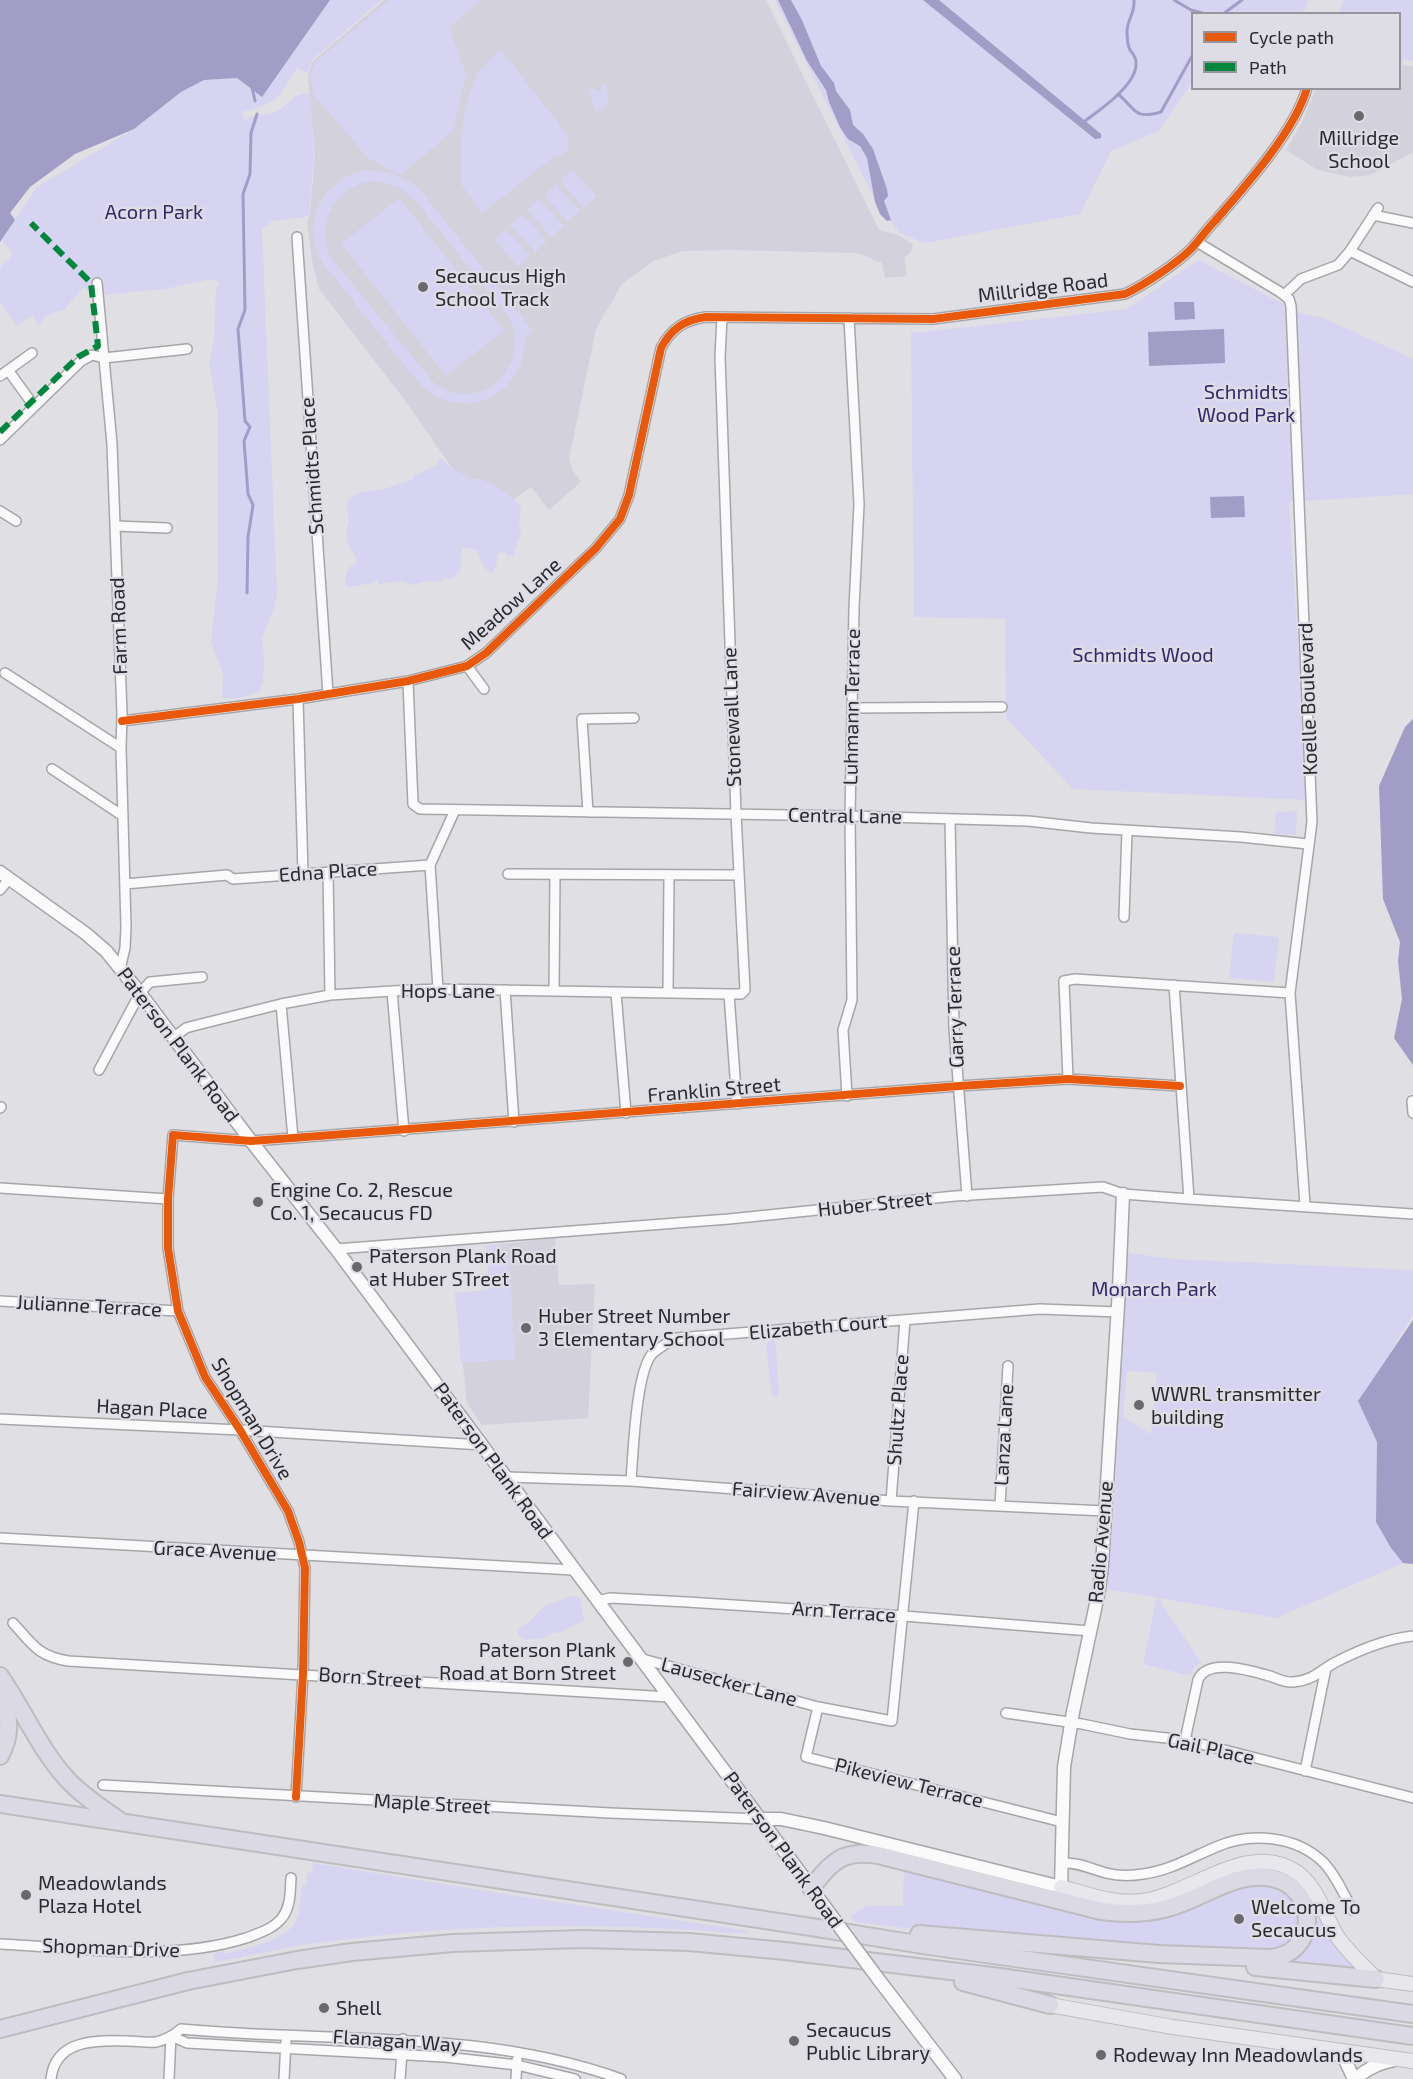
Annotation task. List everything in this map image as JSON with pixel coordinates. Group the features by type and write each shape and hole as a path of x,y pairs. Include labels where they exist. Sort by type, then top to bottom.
{"highway":[{"path":"0,1676 54,1763 66,1778 82,1794 123,1823"},
{"path":"0,1699 8,1719 9,1733 0,1756"},
{"path":"0,1804 928,1946 1413,2014"},
{"path":"811,1927 1159,1954 1277,1958 1290,1952 1303,1937 1307,1923 1306,1908 1299,1894 1286,1883 1258,1877 1239,1879 1165,1909 1141,1913 1115,1913 878,1855 861,1853 838,1858 827,1868 815,1893"},
{"path":"2,2031 179,1983 352,1952 453,1943 583,1939 679,1942 785,1951 1000,1977 1413,2036"},
{"path":"1159,1954 1376,1979"},
{"path":"907,1967 1050,2005"},
{"path":"1361,2007 1413,2008"}],"main road":[{"path":"1061,1887 1108,1898 1138,1902 1174,1892 1224,1869 1241,1864 1260,1863 1288,1868 1308,1882 1339,1938 1376,1979 1413,1984"},
{"path":"1050,2005 1173,2027 1413,2061"}],"street":[{"name":"Millridge Road","path":"722,317 933,319 1118,296 1141,285 1189,251 1241,193 1285,132 1298,111 1306,90"},
{"path":"1197,242 1284,295 1301,279 1338,265 1350,251 1375,211 1413,223"},
{"name":"Schmidts Place","path":"297,237 328,694"},
{"path":"1350,251 1413,282"},
{"name":"Farm Road","path":"97,284 112,444 122,721 125,948 120,969"},
{"name":"Koelle Boulevard","path":"1284,295 1291,306 1312,822 1290,993 1305,1205"},
{"name":"Meadow Lane","path":"122,721 298,699 408,681 467,666 486,653 579,564 620,519 629,495 661,348 669,334 681,324 698,318 722,317"},
{"name":"Stonewall Lane","path":"722,317 720,369 736,814 745,990 741,994 729,994"},
{"name":"Luhmann Terrace","path":"847,1096 843,1030 852,1000 850,816 859,504 849,318"},
{"path":"0,440 81,361 92,355 104,358 187,349"},
{"path":"32,353 4,373 34,406"},
{"path":"0,511 16,521"},
{"path":"115,526 167,528"},
{"name":"Meadow Lane","path":"467,666 484,688"},
{"path":"5,673 121,748"},
{"name":"Central Lane","path":"408,681 412,804 420,809 1028,821 1127,831 1308,843"},
{"path":"298,699 303,873"},
{"path":"852,708 1002,707"},
{"path":"588,812 582,719 634,718"},
{"path":"52,769 123,816"},
{"path":"438,989 430,865 454,810"},
{"name":"Garry Terrace","path":"950,819 954,1028 968,1196"},
{"path":"1124,917 1127,831"},
{"name":"Edna Place","path":"125,884 227,875 233,879 430,865"},
{"path":"328,872 330,995"},
{"path":"508,874 739,876"},
{"path":"554,991 555,874"},
{"path":"0,890 5,875"},
{"name":"Paterson Plank Road","path":"5,875 106,951 140,993 251,1141 336,1249 573,1570 955,2079"},
{"path":"668,993 669,876"},
{"path":"99,1070 140,993 150,982 202,977"},
{"path":"1068,1079 1064,981 1075,979 1290,993"},
{"path":"1174,985 1189,1199"},
{"name":"Hops Lane","path":"173,1038 186,1028 281,1004 330,995 438,989 729,994"},
{"path":"505,990 514,1122"},
{"path":"392,991 404,1131"},
{"path":"616,993 626,1113"},
{"path":"729,994 737,1104"},
{"path":"281,1004 293,1138"},
{"name":"Franklin Street","path":"251,1141 1068,1079 1180,1086"},
{"path":"1412,1101 1413,1113"},
{"name":"Shopman Drive","path":"251,1141 173,1136 168,1199 168,1253 178,1311 204,1377 240,1430 288,1511 303,1556 305,1568 303,1674 296,1797"},
{"name":"Huber Street","path":"336,1249 729,1219 968,1196 1103,1187 1123,1194 1413,1214"},
{"path":"0,1188 168,1199"},
{"name":"Radio Avenue","path":"1061,1887 1064,1767 1101,1579 1123,1194"},
{"name":"Julianne Terrace","path":"0,1301 178,1311"},
{"name":"Elizabeth Court","path":"631,1481 640,1386 645,1369 652,1354 677,1338 1040,1309 1118,1312"},
{"name":"Shultz Place","path":"891,1501 904,1320"},
{"name":"Lanza Lane","path":"1000,1505 1008,1366"},
{"name":"Hagan Place","path":"0,1419 240,1430 482,1445"},
{"name":"Fairview Avenue","path":"507,1478 631,1481 891,1501 1105,1511"},
{"path":"904,1616 914,1501"},
{"name":"Grace Avenue","path":"0,1538 573,1570"},
{"name":"Arn Terrace","path":"597,1601 610,1598 904,1616 1090,1631"},
{"name":"Lausecker Lane","path":"639,1658 818,1707 892,1721 904,1616"},
{"name":"Born Street","path":"13,1623 39,1652 53,1659 669,1697"},
{"path":"1185,1740 1199,1677 1208,1669 1219,1667 1268,1675 1281,1681 1293,1682 1310,1679 1352,1654 1392,1638 1413,1636"},
{"path":"1305,1770 1326,1668"},
{"name":"Pikeview Terrace","path":"818,1707 806,1757 1062,1822"},
{"name":"Gail Place","path":"1006,1713 1130,1734 1185,1740 1413,1798"},
{"name":"Maple Street","path":"104,1785 699,1818 760,1819"},
{"path":"760,1819 781,1819 824,1827 1061,1887"},
{"path":"1062,1863 1073,1862 1119,1875 1144,1874 1163,1871 1230,1842 1260,1838 1279,1840 1303,1848 1325,1864 1352,1910"},
{"name":"Shopman Drive","path":"0,1944 157,1952 212,1947 253,1935 275,1924 287,1908 291,1878"},
{"name":"Flanagan Way","path":"51,2079 54,2062 63,2052 75,2046 127,2041 156,2042 181,2029 403,2039 464,2045 518,2052 577,2065 621,2079"},
{"path":"284,2079 286,2035"},
{"path":"169,2079 171,2036"},
{"name":"Flanagan Way","path":"171,2036 187,2043 464,2059 517,2066 574,2079"},
{"path":"344,2052 346,2037"},
{"path":"400,2079 403,2039"},
{"path":"464,2045 464,2059"},
{"path":"1330,2049 1345,2060 1355,2079 1367,2069 1398,2059"},
{"path":"516,2079 518,2052"},
{"path":"574,2079 577,2065"}],"shaded area":[{"path":"0,0 330,0 262,97 237,78 204,80 181,92 134,129 75,154 30,187 10,213 15,220 0,242"},
{"path":"384,0 766,0 879,230 898,235 913,244 911,252 905,257 906,276 885,278 882,263 857,253 683,251 653,261 622,284 596,329 569,459 572,469 581,482 549,510 531,487 506,505 462,482 404,399 319,289 312,260 307,222 310,215 315,153 309,71 313,61"},
{"path":"778,0 791,0 821,66 850,110 853,125 863,134 873,149 887,189 888,196 884,201 891,220 887,221 880,214 875,202 867,158 860,146 848,139 840,127 826,90 807,61"},
{"path":"923,0 939,0 1101,134 1101,138 1095,139"},
{"name":"Millridge School","path":"1401,65 1413,66 1413,152 1370,175 1350,177 1318,170 1286,150 1302,122 1316,90 1401,90"},
{"path":"1174,302 1194,302 1195,319 1175,320"},
{"path":"1224,329 1225,363 1149,366 1148,332"},
{"path":"1244,496 1245,517 1211,518 1210,497"},
{"path":"1413,719 1413,1065 1394,1038 1402,999 1398,961 1400,942 1383,899 1379,786 1405,727"},
{"name":"Huber Street Number 3 Elementary School","path":"555,1238 559,1285 595,1284 588,1418 482,1425 467,1403 455,1293 490,1290 486,1246"},
{"path":"1413,1320 1413,1564 1403,1563 1376,1522 1377,1442 1358,1401"}],"green space":[{"name":"Acorn Park","path":"330,0 381,0 312,60 307,73 297,67 276,98 264,105 242,112 245,120 252,116 273,113 298,95 310,93 314,154 309,215 272,221 262,229 277,594 273,611 262,637 264,659 260,691 251,695 226,698 222,697 223,674 211,643 218,576 218,414 209,363 214,338 216,290 220,283 211,279 165,289 101,295 101,289 91,291 83,288 64,310 49,314 39,325 32,316 17,326 0,302 0,267 13,254 2,240 37,187 134,129 181,92 204,80 237,78 262,97"},
{"path":"389,0 481,0 449,28 466,74 453,131 401,175 368,158 313,94 310,75 315,62"},
{"path":"775,0 1308,0 1305,10 1300,12 1191,12 1191,83 1159,131 1111,151 1080,214 924,243 900,233 879,208"},
{"path":"1344,0 1413,0 1413,61 1403,59 1402,83 1401,12 1339,12"},
{"path":"501,49 568,136 568,150 558,157 556,155 482,214 461,184 461,142 465,107 478,71"},
{"path":"591,83 590,87 599,92 606,84 609,103 596,113 588,84"},
{"path":"572,169 597,196 584,208 560,181"},
{"path":"364,170 393,173 417,186 533,331 525,338 522,359 514,377 502,390 487,399 469,403 451,402 433,395 417,381 323,263 316,248 315,219 326,194 349,176","holes":["373,181 397,186 415,200 510,319 515,338 513,355 507,370 497,382 483,390 468,394 451,392 434,383 332,259 325,233 331,209 338,199 348,190"]},
{"path":"556,184 580,211 568,222 544,195"},
{"name":"Secaucus High School Track","path":"399,198 504,330 446,376 341,244"},
{"path":"539,199 564,226 551,237 527,210"},
{"path":"523,214 547,241 535,252 510,225"},
{"path":"506,229 530,256 518,267 494,240"},
{"name":"Schmidts Wood","path":"1198,260 1303,314 1324,318 1413,359 1413,494 1289,502 1308,800 1073,789 1006,718 1005,619 914,617 911,332 1127,309"},
{"path":"440,459 471,479 480,479 497,486 518,503 521,510 519,525 521,531 514,555 508,556 501,552 497,555 493,573 484,567 477,550 462,547 460,571 451,579 444,577 442,581 412,585 403,581 379,584 376,580 374,583 348,587 345,583 346,573 357,560 347,542 349,499 360,492 381,490 411,480 415,475 435,466"},
{"path":"1297,811 1296,835 1275,834 1276,812"},
{"path":"1234,933 1279,937 1274,982 1229,978"},
{"path":"501,1245 503,1258 509,1258 515,1359 461,1363 455,1293 489,1290 486,1246"},
{"name":"Monarch Park","path":"1128,1253 1174,1259 1413,1270 1413,1314 1358,1401 1377,1442 1376,1522 1403,1563 1276,1618 1107,1589","holes":["1127,1371 1157,1373 1151,1434 1123,1417"]},
{"path":"774,1340 776,1347 779,1394 774,1397 772,1396 766,1344"},
{"path":"571,1596 580,1598 584,1620 562,1632 552,1633 543,1638 524,1640 518,1635 519,1629 544,1606"},
{"path":"1156,1599 1162,1600 1161,1603 1201,1662 1195,1666 1190,1676 1143,1664"},
{"path":"313,1863 748,1931 747,1934 646,1927 496,1927 330,1941 215,1962 214,1954 224,1951 225,1954 252,1947 272,1940 289,1930 298,1916 302,1886 306,1886 307,1873 312,1872"},
{"path":"904,1869 1130,1919 1242,1885 1262,1883 1275,1885 1289,1893 1300,1907 1301,1923 1296,1938 1270,1954 972,1936 855,1922 851,1916 866,1906 903,1906"},
{"path":"1311,1900 1334,1943 1352,1965 1350,1968 1256,1963 1293,1958"}],"waterway":[{"path":"1085,121 1125,87 1135,70 1136,60 1127,41 1127,27 1134,0"},
{"path":"1174,0 1198,12"},
{"path":"1226,12 1242,0"},
{"path":"1118,94 1140,114 1161,112 1191,58"},
{"path":"252,87 255,101"},
{"path":"247,593 248,537 253,505 248,494 244,441 250,427 245,421 238,329 245,310 243,194 250,174 251,133 257,114"}],"marked path":[{"path":"0,432 78,357 98,346 91,283 31,223"}],"cycle path":[{"path":"122,721 298,699 408,681 467,666 486,653 596,548 620,519 629,495 661,348 679,326 691,320 706,317 933,319 1125,294 1169,267 1194,246 1254,176 1280,140 1301,105 1306,90"},
{"path":"296,1797 303,1674 305,1568 288,1511 240,1430 205,1377 178,1311 168,1248 168,1199 173,1135 251,1141 1068,1079 1180,1086"}],"place":[{"name":"Millridge School","path":"1359,116"},
{"name":"Secaucus High School Track","path":"423,287"},
{"name":"Engine Co. 2, Rescue Co. 1, Secaucus FD","path":"258,1202"},
{"name":"Paterson Plank Road at Huber STreet","path":"357,1267"},
{"name":"Huber Street Number 3 Elementary School","path":"526,1328"},
{"name":"WWRL transmitter building","path":"1139,1405"},
{"name":"Paterson Plank Road at Born Street","path":"628,1662"},
{"name":"Meadowlands Plaza Hotel","path":"26,1895"},
{"name":"Welcome To Secaucus","path":"1239,1919"},
{"name":"Shell","path":"324,2008"},
{"name":"Secaucus Public Library","path":"794,2041"},
{"name":"Rodeway Inn Meadowlands","path":"1101,2055"}],"park label":[{"name":"Schmidts Wood Park","path":"1246,404"}]}
